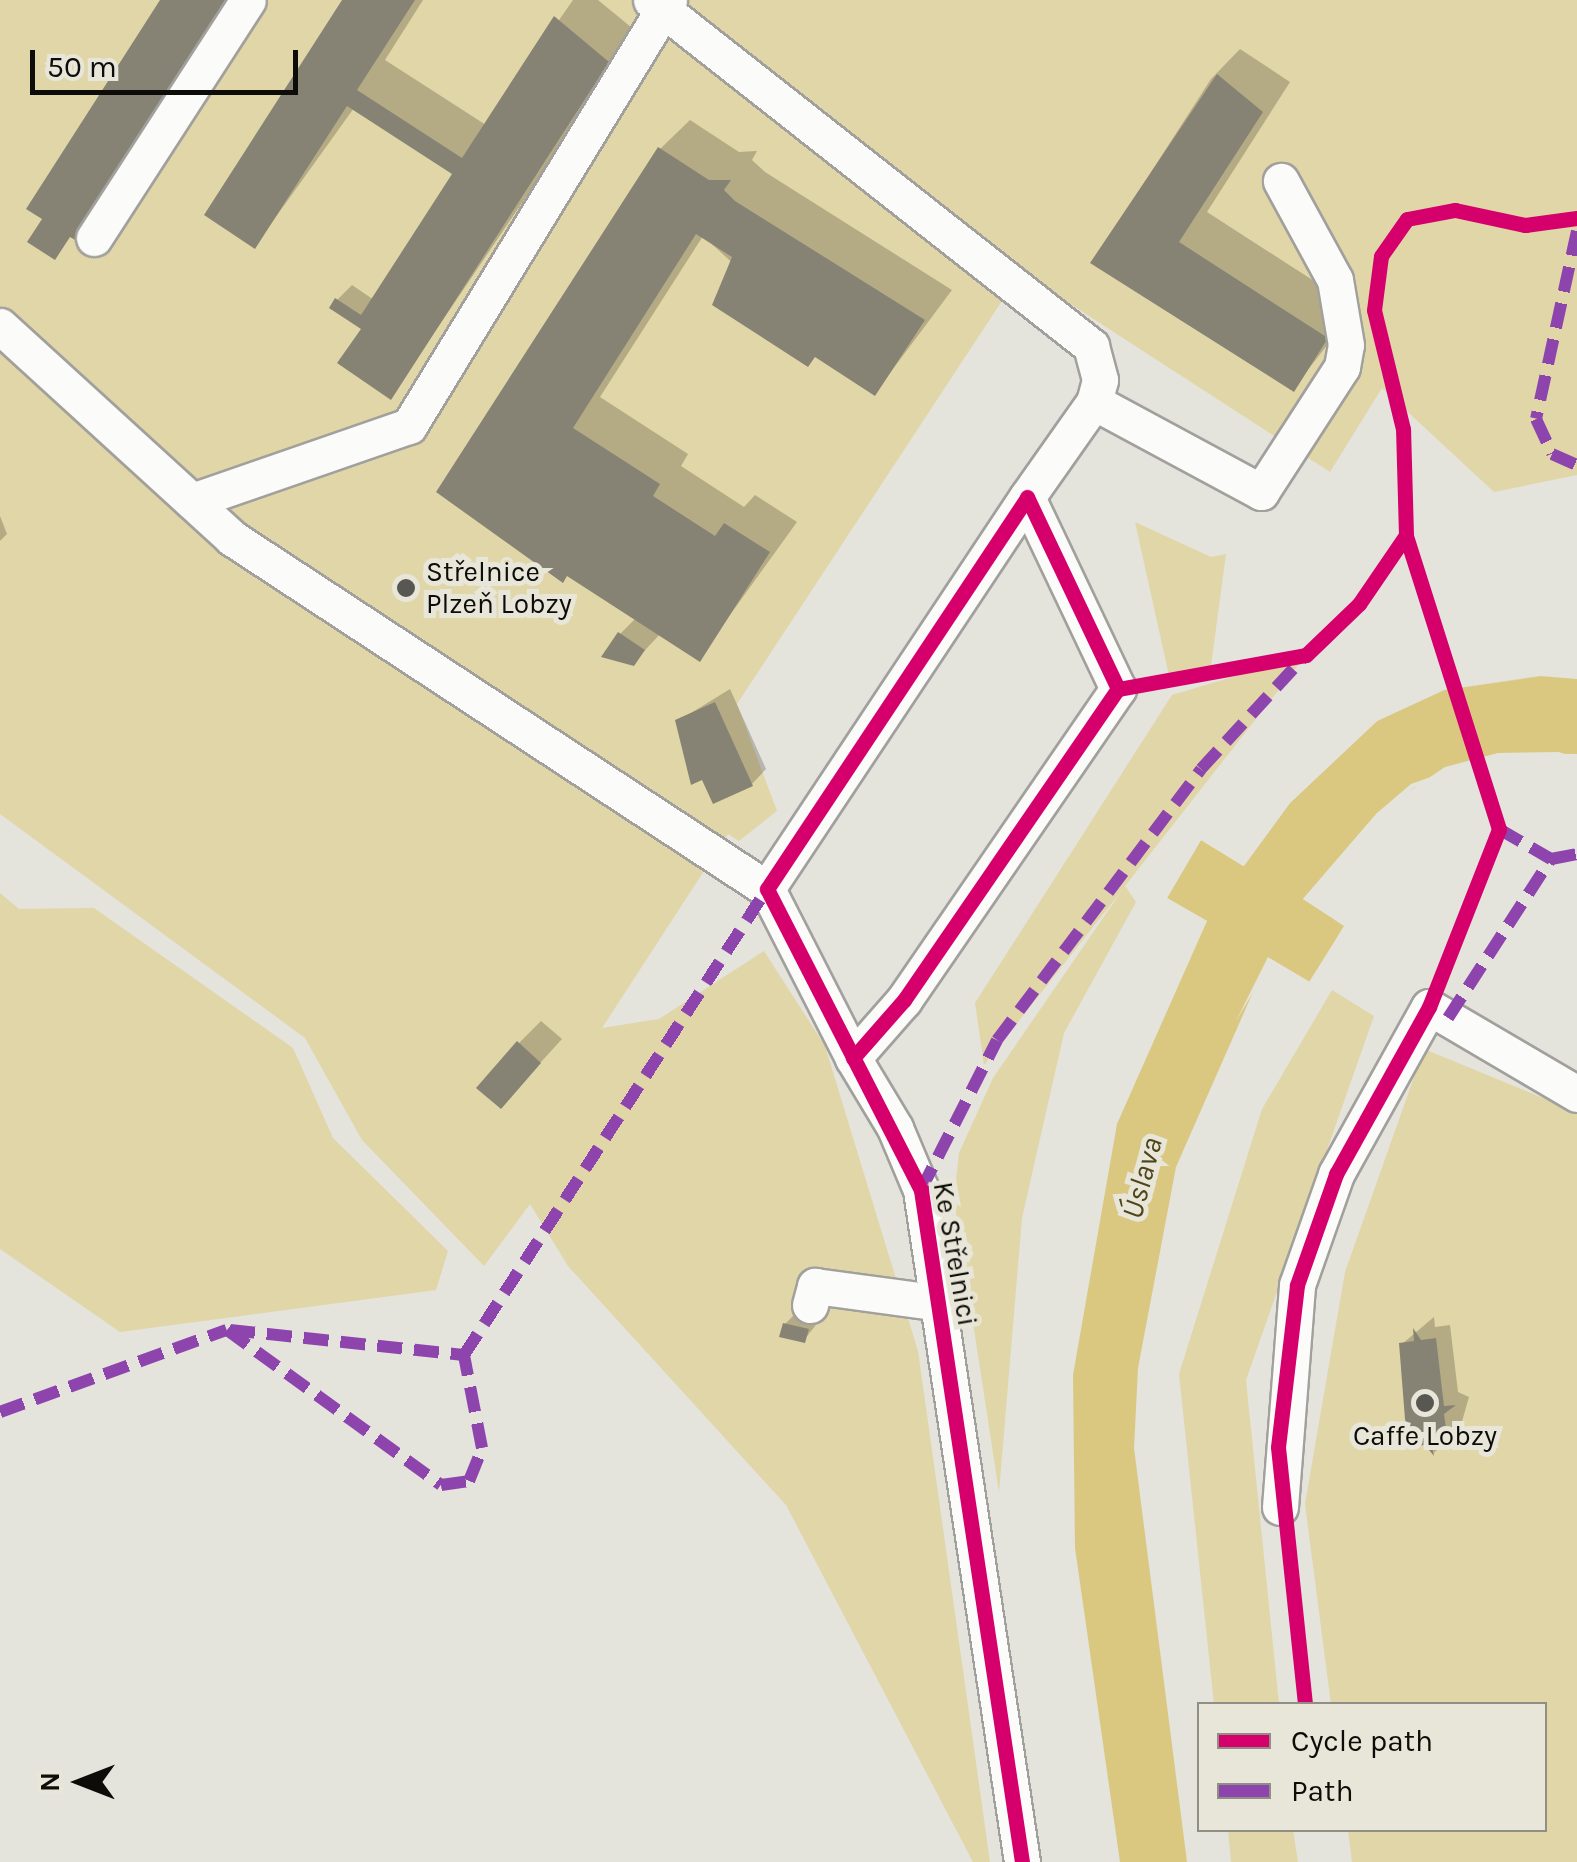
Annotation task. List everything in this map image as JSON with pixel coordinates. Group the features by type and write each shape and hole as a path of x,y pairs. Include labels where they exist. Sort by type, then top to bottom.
{"lane":[{"path":"94,238 248,0"},
{"path":"0,326 232,538 767,889 1094,402 1100,380 1091,346 660,5 409,426 192,501"},
{"path":"1094,402 1261,492 1342,367 1346,345 1335,280 1281,181"},
{"path":"853,1058 904,1000 1118,689 1027,497"},
{"name":"Ke Střelnici","path":"767,889 922,1190 1022,1862"},
{"path":"1280,1507 1297,1285 1336,1174 1430,1007 1577,1094"},
{"path":"810,1305 815,1286 940,1303"}],"shaded area":[{"name":"Střelnice Plzeň Lobzy","path":"0,0 1577,0 1577,475 1494,492 1382,388 1330,472 1021,272 737,704 777,811 739,841 728,834 602,1028 659,1019 764,951 825,1046 918,1351 990,1862 973,1862 786,1505 568,1266 530,1204 484,1266 362,1140 305,1038 0,814"},
{"path":"1135,522 1211,557 1226,554 1210,673 1170,680"},
{"path":"1306,655 1125,886 1136,902 1064,1033 1022,1218 999,1492 954,1199 959,1153 993,1078 1123,889 984,1065 975,1003 1172,695"},
{"path":"0,893 19,909 94,908 293,1048 333,1138 448,1251 436,1290 120,1332 0,1249"},
{"path":"1332,990 1374,1016 1246,1380 1279,1702 1214,1702 1179,1374 1262,1109"},
{"path":"1424,1049 1577,1112 1577,1862 1352,1862 1348,1832 1547,1832 1547,1702 1331,1702 1305,1504 1345,1272"},
{"path":"1228,1832 1293,1832 1298,1862 1231,1862"}],"water":[{"name":"Úslava","path":"1540,676 1577,679 1577,754 1498,753 1445,767 1377,813 1303,899 1345,925 1309,982 1268,958 1176,1167 1138,1368 1134,1448 1187,1862 1120,1862 1075,1548 1073,1375 1117,1124 1207,921 1167,898 1201,840 1244,866 1290,803 1377,721 1444,690"}],"pier":[{"path":"1564,673 1444,690 1377,721 1290,803 1243,866 1201,840 1167,898 1207,921 1167,987 1201,923 1162,897 1198,836 1242,860 1335,747 1419,693"},
{"path":"1559,752 1577,759 1498,758 1413,788 1310,898 1350,925 1313,985 1270,964 1236,1021 1268,957 1310,982 1344,926 1303,899 1377,813 1411,784 1498,753"}],"building":[{"path":"160,0 232,0 77,241 70,237 55,260 27,242 42,219 26,209"},
{"path":"342,0 415,0 357,90 462,158 554,16 609,62 391,400 337,363 361,329 329,308 335,298 361,315 452,174 347,106 255,249 204,215"},
{"path":"1217,74 1263,112 1179,242 1328,338 1294,392 1090,263"},
{"path":"658,147 709,180 731,180 724,190 735,201 925,320 875,396 815,357 808,367 712,305 732,257 696,234 573,428 660,484 653,496 715,536 724,523 770,552 700,662 567,576 563,583 436,492"},
{"path":"618,632 645,650 634,666 601,657"},
{"path":"715,702 753,786 713,804 702,780 691,785 675,720"},
{"path":"517,1041 541,1063 501,1109 476,1088"},
{"path":"783,1323 809,1329 805,1343 779,1337"},
{"path":"1413,1328 1421,1340 1436,1338 1444,1406 1456,1405 1444,1414 1448,1442 1432,1444 1434,1456 1425,1445 1411,1446 1405,1419 1399,1343 1414,1341"}],"marked path":[{"path":"1577,231 1536,419 1552,454 1577,465"},
{"path":"921,1190 997,1040 1201,769 1304,657"},
{"path":"1499,829 1551,859"},
{"path":"1448,1018 1551,859 1577,854"},
{"path":"0,1412 227,1330 441,1485 469,1481 482,1448 464,1355 767,889"},
{"path":"230,1330 464,1355"}],"cycle path":[{"path":"1305,1702 1278,1447 1297,1285 1336,1174 1429,1007 1499,829 1406,535 1403,429 1374,310 1381,256 1407,219 1455,210 1525,225 1577,218"},
{"path":"1022,1862 921,1190 767,889 1027,497 1118,689"},
{"path":"853,1058 904,1000 1118,689 1306,655 1359,604 1406,535"}],"place":[{"name":"Střelnice Plzeň Lobzy","path":"406,588"},
{"name":"Caffe Lobzy","path":"1425,1403"}]}
